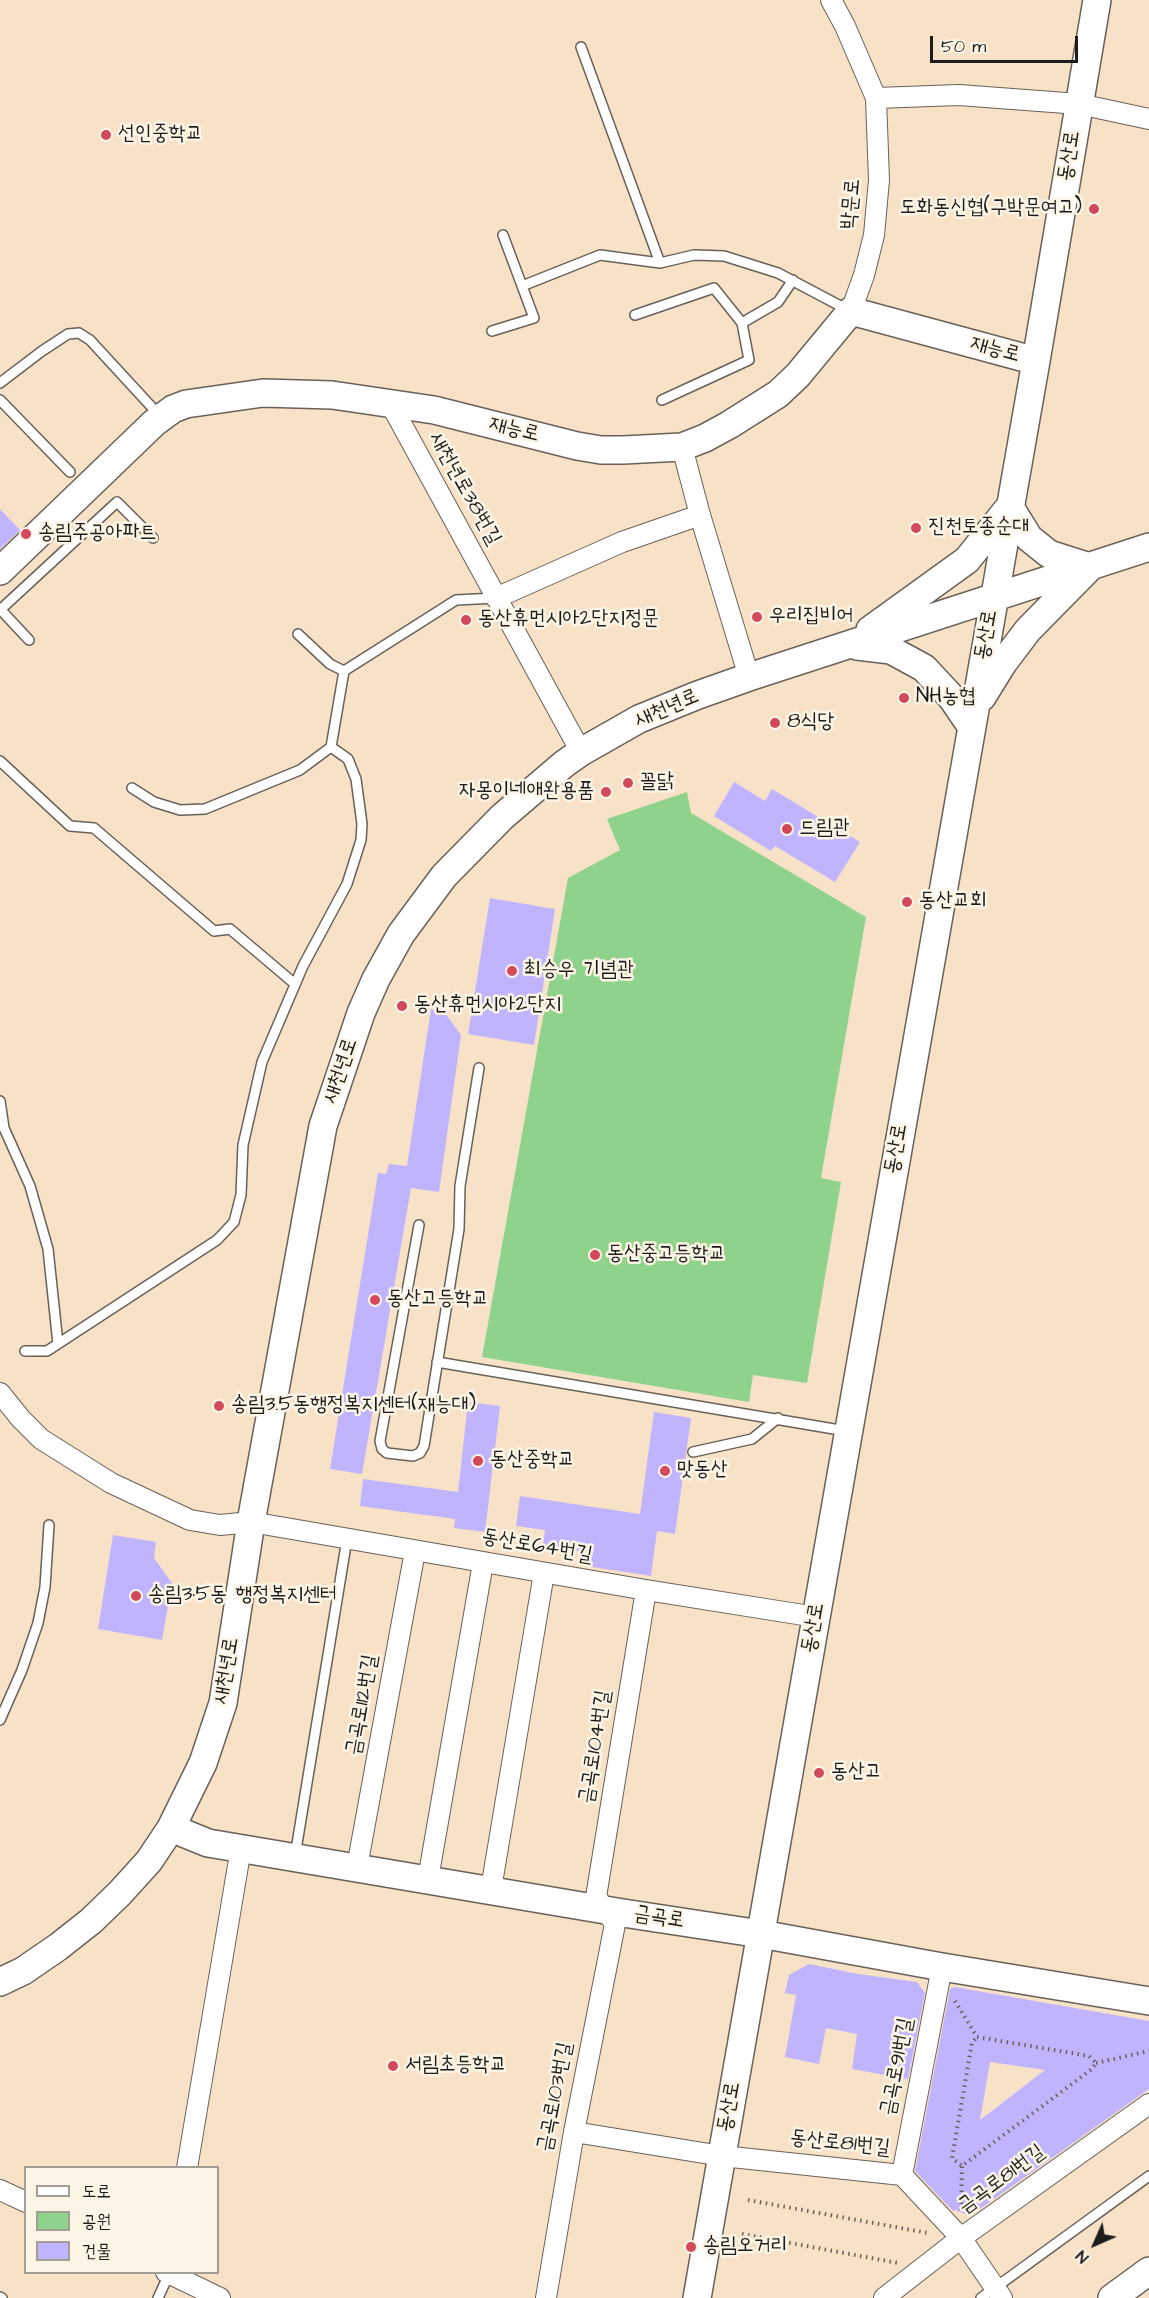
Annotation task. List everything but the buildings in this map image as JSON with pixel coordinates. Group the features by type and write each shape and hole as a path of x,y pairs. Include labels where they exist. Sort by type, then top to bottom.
{"street":[{"path":"831,0 845,26 876,98 959,95 1079,104 1149,119"},
{"name":"동산로","path":"697,2298 1036,362 1096,0"},
{"name":"박문로","path":"851,311 864,275 874,235 879,180 876,98"},
{"name":"재능로","path":"0,570 161,417 186,404 263,393 309,393 434,410 601,450 682,447 729,425 778,394 817,355 851,311 1036,362"},
{"name":"새천년로38번길","path":"390,403 581,752"},
{"path":"682,447 749,677"},
{"path":"1010,507 1029,538 1049,554 1090,567 1028,630 1003,663 973,718 924,668 891,650 850,645 967,560 1010,507"},
{"path":"496,598 622,542 700,515"},
{"name":"새천년로","path":"0,1982 23,1971 91,1921 120,1893 149,1861 171,1828 203,1763 223,1703 251,1522 322,1126 361,1013 376,978 401,934 444,876 502,817 581,752 639,719 749,677 1149,547"},
{"name":"동산로64번길","path":"0,1393 41,1438 111,1483 190,1520 220,1525 251,1522 483,1563 816,1617"},
{"name":"금곡로112번길","path":"357,1868 415,1551"},
{"path":"428,1879 483,1563"},
{"path":"491,1890 544,1573"},
{"name":"금곡로104번길","path":"606,1909 596,1898 646,1590"},
{"name":"금곡로","path":"171,1828 208,1843 761,1934 1149,2001"},
{"path":"187,2166 241,1848"},
{"name":"금곡로103번길","path":"546,2298 574,2132 615,1924 606,1909"},
{"name":"금곡로91번길","path":"902,2175 942,1967"},
{"name":"금곡로81번길","path":"884,2298 961,2238 1149,2104"},
{"name":"동산로81번길","path":"574,2132 722,2156 902,2175 961,2238 992,2294"},
{"path":"0,2190 24,2201"},
{"path":"1112,2298 1149,2271"},
{"path":"170,2274 220,2298"}],"lane":[{"path":"580,47 660,263"},
{"path":"492,331 534,318 503,235"},
{"path":"522,286 600,255 660,263 694,255 724,256 778,273 851,311"},
{"path":"742,323 777,302 793,280"},
{"path":"635,315 714,288 742,323 749,360 662,400"},
{"path":"0,383 68,334 79,333 90,340 161,417"},
{"path":"0,400 70,472"},
{"path":"29,640 0,610 117,501 153,538"},
{"path":"132,788 154,802 180,810 205,809 300,770 331,747 344,671 456,600 496,598"},
{"path":"298,634 330,664 344,671"},
{"path":"25,1351 47,1351 217,1240 234,1222 241,1196 243,1145 262,1062 295,984 347,884 361,840 362,824 356,779 348,759 331,747"},
{"path":"0,761 70,826 94,828 214,931 230,929 295,984"},
{"path":"418,1225 380,1442 381,1449 387,1452 413,1456 420,1453 424,1446 459,1229 460,1186 479,1068"},
{"path":"0,1101 4,1128 30,1186 48,1250 58,1344"},
{"path":"437,1362 848,1431"},
{"path":"693,1452 752,1439 778,1418"},
{"path":"0,1720 22,1670 38,1623 45,1587 50,1525"},
{"path":"294,1857 347,1539"},
{"path":"992,2294 1149,2176"},
{"path":"158,2298 168,2274"}],"path":[{"path":"962,2166 952,2158 972,2043 977,2037 1089,2056 1096,2063"},
{"path":"962,2166 1092,2069 1096,2063 1149,2051"},
{"path":"748,2200 961,2238 962,2166"},
{"path":"742,2234 923,2268"}],"green space":[{"path":"687,792 691,813 866,917 821,1178 841,1182 807,1383 753,1375 749,1402 482,1357 568,878 620,850 607,819"}],"place":[{"name":"선인중학교","path":"106,135"},
{"name":"도화동신협(구박문여고)","path":"1094,209"},
{"name":"진천토종순대","path":"916,528"},
{"name":"송림주공아파트","path":"26,534"},
{"name":"우리집비어","path":"757,617"},
{"name":"동산휴먼시아2단지정문","path":"466,620"},
{"name":"NH농협","path":"904,698"},
{"name":"8식당","path":"775,723"},
{"name":"꼴닭","path":"628,783"},
{"name":"자몽이네애완용품","path":"606,792"},
{"name":"드림관","path":"787,829"},
{"name":"동산교회","path":"907,902"},
{"name":"최승우 기념관","path":"512,971"},
{"name":"동산휴먼시아2단지","path":"402,1006"},
{"name":"동산중고등학교","path":"595,1255"},
{"name":"동산고등학교","path":"375,1300"},
{"name":"송림3.5동행정복지센터(재능대)","path":"219,1406"},
{"name":"동산중학교","path":"478,1461"},
{"name":"맛동산","path":"665,1471"},
{"name":"송림3·5동 행정복지센터","path":"136,1596"},
{"name":"동산고","path":"819,1773"},
{"name":"서림초등학교","path":"393,2066"},
{"name":"송림오거리","path":"691,2247"}]}
